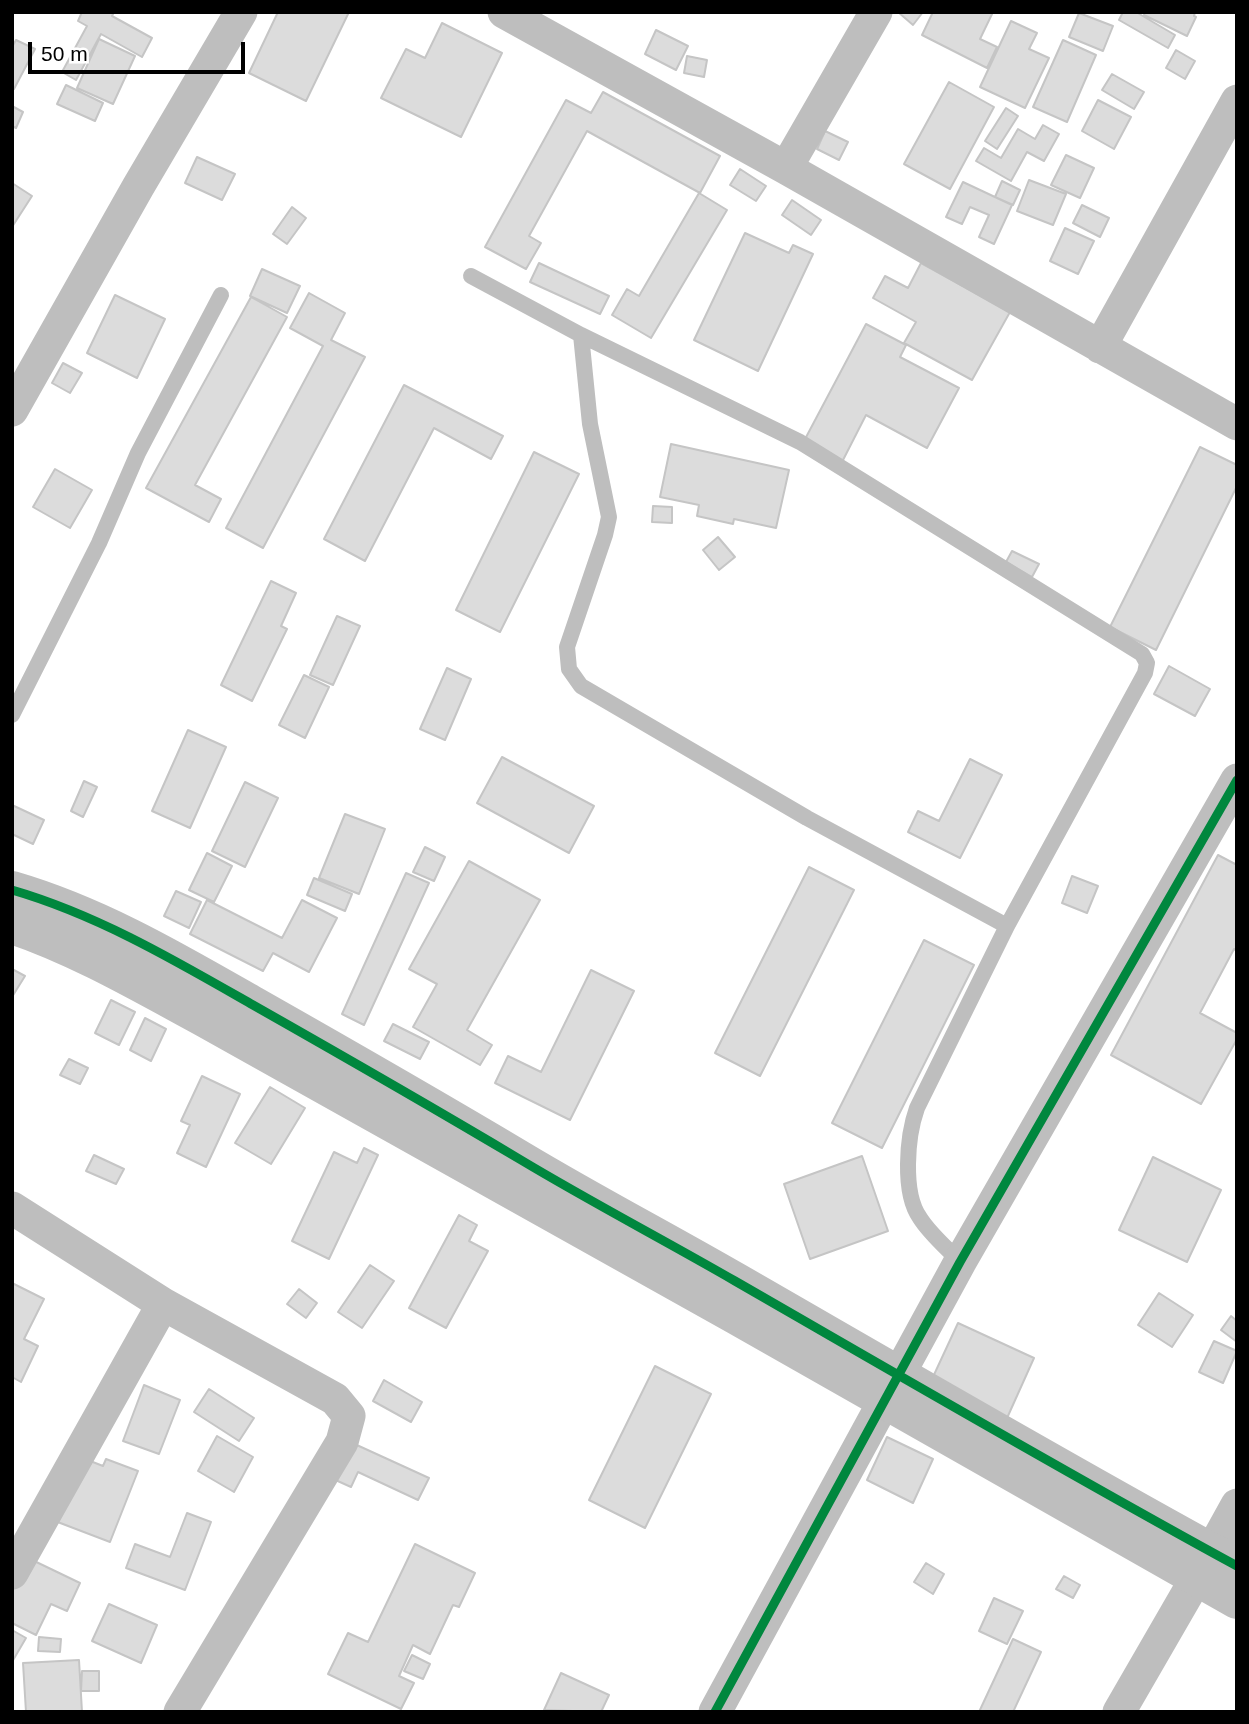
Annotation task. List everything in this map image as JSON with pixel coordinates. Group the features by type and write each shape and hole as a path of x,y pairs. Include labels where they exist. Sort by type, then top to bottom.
{"street":[{"path":"12,410 138,187 242,12"},
{"path":"504,12 545,22 786,168 1237,424"},
{"path":"786,168 876,12"},
{"path":"1100,347 1234,116"},
{"path":"715,1712 960,1262 1234,791"},
{"path":"12,890 37,897 108,926 175,960 891,1388 1215,1565 1237,1600"},
{"path":"12,925 128,976 735,1315 891,1388"},
{"path":"12,1208 163,1304 335,1399 349,1416 342,1442 180,1712"},
{"path":"12,1573 163,1304"},
{"path":"1119,1712 1215,1565 1237,1505"}],"lane":[{"path":"471,276 581,335 800,442 1142,654 1147,663 1007,926 910,1127 909,1194 919,1218 960,1262"},
{"path":"12,715 99,543 138,453 221,295"},
{"path":"581,335 590,424 609,517 566,647 569,669 581,686 807,818 1007,926"}],"building":[{"path":"82,12 114,12 112,16 152,38 142,57 101,34 76,80 62,72 87,26 78,21"},
{"path":"278,12 349,12 306,101 249,73"},
{"path":"898,12 923,12 913,25"},
{"path":"933,12 993,12 980,39 997,47 987,68 922,35"},
{"path":"1123,12 1136,12 1175,35 1168,48 1119,20"},
{"path":"1145,12 1195,12 1196,17 1187,36 1144,15"},
{"path":"1079,13 1113,26 1103,51 1069,37"},
{"path":"1011,21 1037,33 1029,49 1049,58 1025,108 980,87"},
{"path":"442,23 502,53 461,137 381,98 406,49 425,58"},
{"path":"656,30 688,46 676,70 645,54"},
{"path":"99,39 135,56 113,104 77,88"},
{"path":"16,40 35,49 14,89 12,47"},
{"path":"1063,40 1096,55 1067,122 1033,107"},
{"path":"1176,50 1195,61 1185,79 1166,68"},
{"path":"687,56 707,60 704,77 684,73"},
{"path":"1112,74 1144,92 1134,109 1102,90"},
{"path":"949,82 994,107 950,189 904,164"},
{"path":"66,85 103,103 95,121 57,104"},
{"path":"603,92 720,156 700,193 587,131 529,236 541,243 526,269 485,247 566,100 591,113"},
{"path":"1098,100 1131,117 1114,149 1082,131"},
{"path":"12,106 23,112 16,128 12,126"},
{"path":"1006,108 1018,116 997,149 985,141"},
{"path":"1043,125 1059,134 1044,161 1027,152 1011,181 976,161 984,148 1001,158 1018,129 1035,139"},
{"path":"825,131 848,142 839,160 817,149"},
{"path":"1066,155 1094,168 1080,198 1051,185"},
{"path":"197,157 235,174 222,200 185,183"},
{"path":"740,169 766,186 756,201 730,185"},
{"path":"1029,180 1066,194 1053,225 1017,211"},
{"path":"1002,181 1020,190 1013,205 995,197"},
{"path":"963,182 1012,205 994,244 979,237 989,215 970,207 962,224 946,217"},
{"path":"12,183 32,196 12,227"},
{"path":"699,193 727,210 651,338 612,315 627,289 639,296"},
{"path":"792,200 821,220 811,235 782,215"},
{"path":"1082,205 1109,218 1100,237 1073,223"},
{"path":"292,207 306,218 287,244 273,234"},
{"path":"1065,228 1094,241 1078,274 1050,261"},
{"path":"745,233 789,253 793,245 813,254 758,371 694,340"},
{"path":"539,263 609,296 600,314 530,282"},
{"path":"921,263 1010,312 972,380 904,343 916,322 873,298 885,276 908,288"},
{"path":"262,269 300,286 287,313 250,296"},
{"path":"309,293 345,313 331,340 365,357 263,548 226,528 323,346 290,328"},
{"path":"115,295 165,319 137,378 87,353"},
{"path":"251,297 287,317 195,485 221,499 209,522 146,488"},
{"path":"866,324 906,345 900,357 959,388 927,448 866,415 842,462 804,441"},
{"path":"63,363 82,373 70,393 52,383"},
{"path":"404,385 503,436 491,459 434,428 365,561 324,539"},
{"path":"671,444 789,470 776,528 734,519 733,524 697,516 699,505 660,497"},
{"path":"1200,447 1237,465 1237,486 1156,650 1110,627"},
{"path":"534,452 579,474 500,632 456,610"},
{"path":"55,469 92,490 70,528 33,507"},
{"path":"653,506 672,507 672,523 652,522"},
{"path":"718,537 735,557 719,570 703,550"},
{"path":"1012,551 1039,564 1032,577 1006,562"},
{"path":"271,581 296,593 281,626 287,629 252,701 221,685"},
{"path":"337,616 360,626 333,685 310,675"},
{"path":"1169,666 1210,689 1195,716 1154,694"},
{"path":"447,668 471,679 445,740 420,729"},
{"path":"304,675 329,687 305,738 279,725"},
{"path":"188,730 226,747 190,828 152,811"},
{"path":"502,757 594,806 569,853 477,803"},
{"path":"970,759 1002,775 960,858 908,832 918,811 939,821"},
{"path":"84,781 97,787 83,817 71,811"},
{"path":"245,782 278,798 245,867 212,851"},
{"path":"12,805 44,820 33,844 12,834"},
{"path":"345,814 385,829 359,894 319,878"},
{"path":"425,847 445,857 434,881 413,872"},
{"path":"207,853 232,866 214,902 189,890"},
{"path":"1218,855 1237,865 1237,950 1234,949 1200,1013 1237,1033 1237,1039 1201,1104 1111,1055"},
{"path":"469,861 540,900 467,1030 492,1045 480,1065 413,1027 437,984 409,969"},
{"path":"809,867 854,890 760,1076 715,1053"},
{"path":"406,873 429,883 364,1025 342,1014"},
{"path":"1072,876 1098,886 1087,913 1062,903"},
{"path":"314,878 352,894 345,911 307,895"},
{"path":"176,891 201,902 189,928 164,916"},
{"path":"207,900 282,938 302,900 337,918 309,972 273,953 263,971 190,934"},
{"path":"924,940 974,965 882,1148 832,1123"},
{"path":"12,969 25,976 12,997"},
{"path":"591,970 634,991 570,1120 495,1083 508,1056 541,1072"},
{"path":"111,1000 135,1012 119,1045 95,1033"},
{"path":"145,1018 166,1029 151,1061 130,1050"},
{"path":"393,1024 429,1042 420,1059 384,1041"},
{"path":"69,1059 88,1068 80,1084 60,1075"},
{"path":"202,1076 240,1094 206,1167 177,1153 190,1125 181,1121"},
{"path":"270,1087 305,1108 271,1164 235,1143"},
{"path":"364,1148 378,1155 329,1259 292,1241 334,1152 357,1163"},
{"path":"94,1155 124,1169 116,1184 86,1171"},
{"path":"862,1156 888,1231 810,1259 784,1184"},
{"path":"1153,1157 1221,1190 1187,1262 1119,1230"},
{"path":"459,1215 477,1225 469,1241 488,1251 446,1328 409,1308"},
{"path":"370,1265 394,1281 362,1328 338,1312"},
{"path":"12,1283 44,1299 24,1339 38,1346 21,1382 12,1377"},
{"path":"299,1289 317,1303 306,1318 287,1304"},
{"path":"1159,1293 1193,1315 1172,1347 1138,1325"},
{"path":"1231,1316 1237,1321 1237,1342 1221,1330"},
{"path":"958,1323 1034,1358 1003,1427 926,1392"},
{"path":"1214,1341 1237,1351 1223,1383 1199,1372"},
{"path":"655,1366 711,1394 645,1528 589,1500"},
{"path":"384,1380 422,1402 411,1422 373,1401"},
{"path":"144,1385 180,1400 159,1454 123,1441"},
{"path":"209,1389 254,1418 239,1441 194,1412"},
{"path":"217,1436 253,1457 234,1492 198,1471"},
{"path":"887,1437 933,1459 913,1503 867,1480"},
{"path":"348,1441 429,1478 418,1500 358,1472 351,1487 331,1478"},
{"path":"80,1457 103,1466 106,1459 138,1471 110,1542 55,1521"},
{"path":"187,1513 211,1522 185,1590 126,1568 135,1544 170,1557"},
{"path":"415,1544 475,1573 459,1607 453,1605 430,1654 413,1645 399,1676 414,1683 401,1709 328,1674 348,1633 368,1642"},
{"path":"28,1558 80,1583 67,1611 51,1604 36,1635 12,1623 12,1591"},
{"path":"926,1563 944,1574 933,1594 914,1582"},
{"path":"1064,1576 1080,1585 1073,1598 1056,1589"},
{"path":"994,1598 1023,1611 1007,1644 979,1631"},
{"path":"109,1604 157,1625 141,1663 92,1641"},
{"path":"12,1630 26,1638 12,1662"},
{"path":"39,1637 61,1639 60,1652 38,1651"},
{"path":"1013,1639 1041,1652 1013,1712 979,1712"},
{"path":"412,1655 430,1664 423,1679 404,1671"},
{"path":"79,1660 82,1712 26,1712 23,1663"},
{"path":"82,1671 99,1671 99,1691 81,1691"},
{"path":"561,1673 609,1695 601,1712 544,1710"}],"cycle path":[{"path":"715,1712 960,1262 1237,780"},
{"path":"12,890 75,912 136,940 195,972 574,1191 1237,1566"}]}
